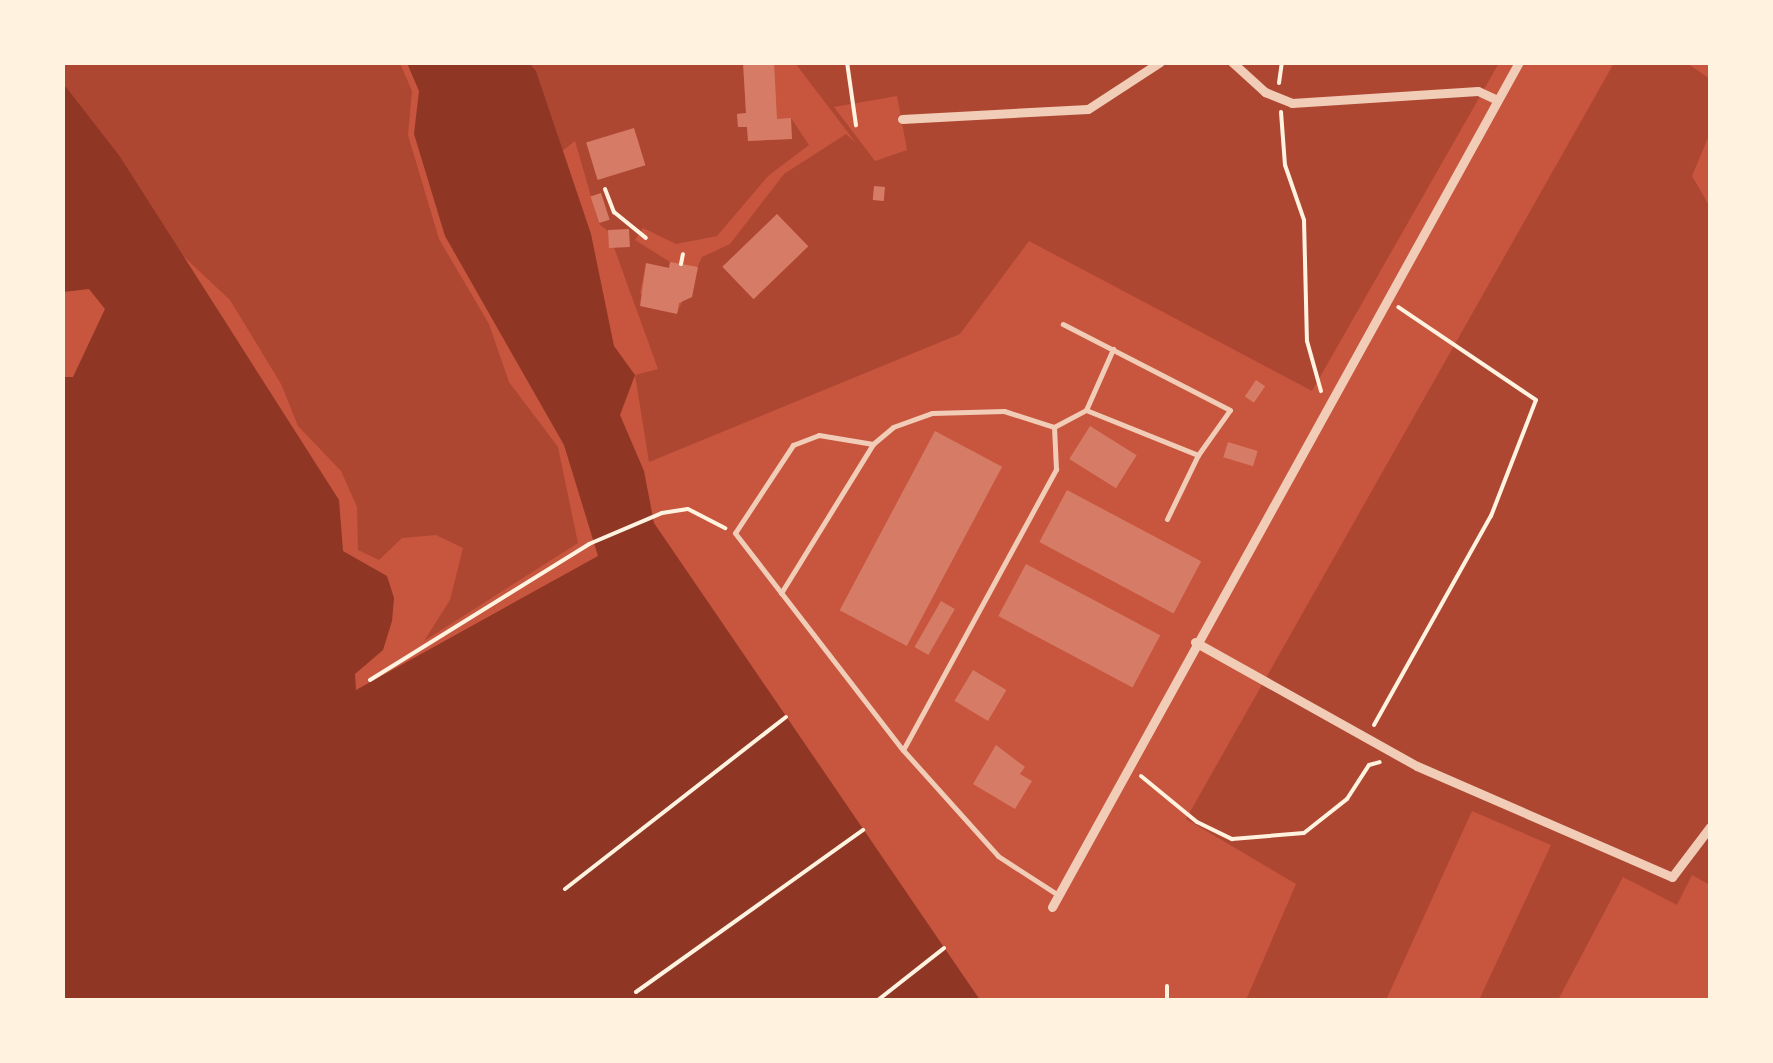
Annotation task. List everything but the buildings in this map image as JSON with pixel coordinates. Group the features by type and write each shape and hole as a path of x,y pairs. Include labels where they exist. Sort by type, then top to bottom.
{"street":[{"path":"902,119 1088,109 1160,62"},
{"path":"1232,62 1272,96 1314,105 1478,92 1496,100"},
{"path":"1052,907 1519,62"},
{"path":"1196,642 1400,756 1672,876 1710,827"}],"lane":[{"path":"1063,324 1230,410 1198,454 1167,518"},
{"path":"781,593 873,444 893,427 959,409 1004,412 1054,427 1086,410 1113,350"},
{"path":"1086,410 1198,454"},
{"path":"903,750 1056,469 1054,427"},
{"path":"873,444 819,435 793,446 735,533 903,750 998,856 1058,895"}],"path":[{"path":"847,62 856,124"},
{"path":"1282,62 1272,96 1281,110 1285,164 1304,220 1307,341 1326,412"},
{"path":"605,189 614,212 646,238"},
{"path":"681,264 683,254"},
{"path":"1366,738 1491,516 1536,400 1389,302"},
{"path":"370,680 588,544 662,513 688,509 735,533"},
{"path":"565,889 786,718"},
{"path":"1130,766 1197,822 1232,838 1304,833 1347,799 1369,765 1400,756"},
{"path":"636,992 863,830"},
{"path":"878,1000 944,948"},
{"path":"1167,986 1168,1000"}],"shaded area":[{"path":"63,63 400,63 412,91 408,135 439,239 489,324 509,382 558,447 578,543 424,641 450,600 463,548 436,535 402,538 379,560 358,550 357,507 341,471 298,426 281,384 230,300 180,253 119,155 63,83"},
{"path":"407,63 529,63 536,71 591,234 614,346 635,375 620,415 644,471 654,523 980,1000 63,1000 63,377 73,377 105,309 89,289 63,292 63,83 119,155 339,500 343,551 387,576 394,598 392,621 383,650 355,674 356,690 598,556 564,445 445,236 414,134 419,91"},
{"path":"530,63 743,63 746,113 737,114 738,127 747,127 748,141 791,139 791,118 809,145 768,176 717,236 676,244 643,228 635,240 670,262 669,268 646,264 640,293 677,313 702,257 730,244 784,174 846,134 856,143 795,63 1499,63 1312,391 1029,241 960,334 649,462 635,375 658,369 608,231 599,224 575,141 561,152","holes":["897,96 907,150 875,161 834,107"]},
{"path":"1614,63 1687,63 1710,79 1710,133 1692,176 1710,207 1710,885 1692,875 1677,905 1623,877 1558,1000 1479,1000 1551,845 1472,811 1386,1000 1246,1000 1296,884 1186,819"}]}
